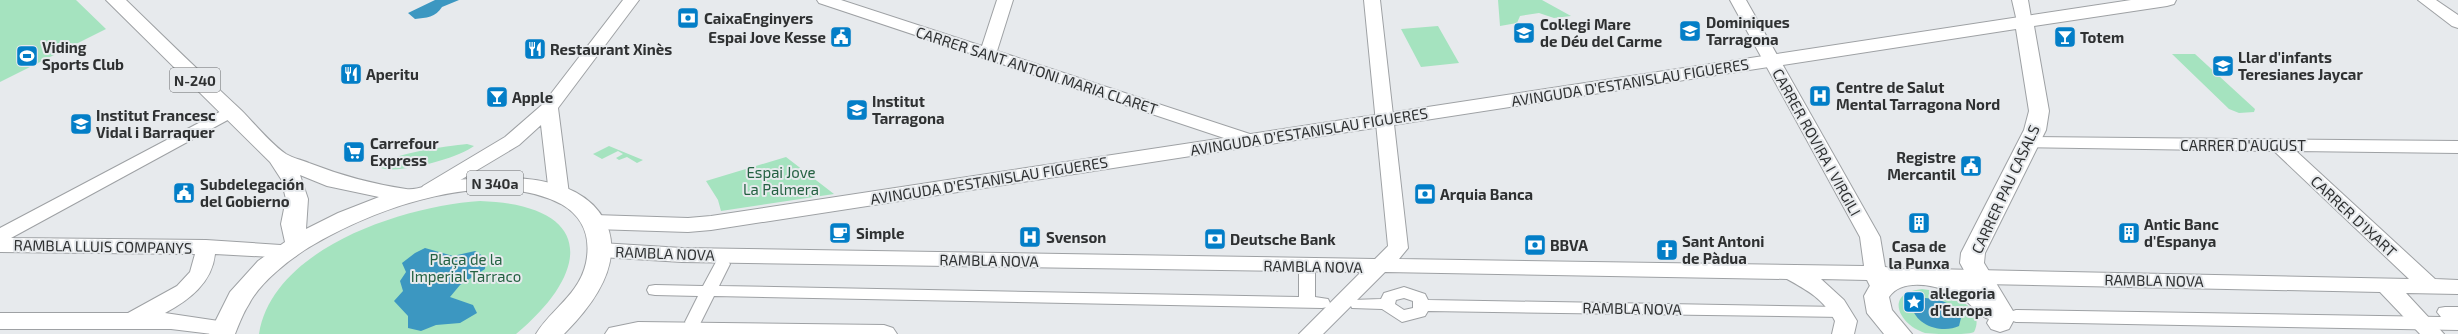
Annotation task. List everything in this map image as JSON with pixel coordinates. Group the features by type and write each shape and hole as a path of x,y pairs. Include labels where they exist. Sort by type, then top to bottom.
{"main road":[{"name":"N-240","path":"115,0 278,158 292,179 297,199 293,224 293,248"},
{"name":"AVINGUDA D'ESTANISLAU FIGUERES","path":"2024,22 2057,12 2134,0"},
{"name":"AVINGUDA D'ESTANISLAU FIGUERES","path":"594,222 688,225 711,223 2167,0"},
{"name":"CARRER PAU CASALS","path":"2005,324 2003,316 1972,263 1973,253 2035,130 2039,111 2024,22"},
{"name":"N-240","path":"278,158 336,181 405,196"},
{"name":"N 340a","path":"223,331 232,310 249,286 267,268 293,248 342,219 405,196 430,190 472,184 502,183 528,186 559,194 576,203 594,222 599,236 601,250 596,274 587,292 568,316 549,334"},
{"path":"1893,330 1876,304 1877,281 1914,276 1948,282 1977,296 2005,324"},
{"path":"618,334 638,331 668,330 884,334"}],"street":[{"path":"430,190 512,140 549,108 631,0"},
{"name":"CARRER SANT ANTONI MARIA CLARET","path":"825,0 1249,140"},
{"path":"988,54 1005,0"},
{"path":"1372,0 1398,248 1377,266"},
{"name":"CARRER ROVIRA I VIRGILI","path":"1738,0 1870,236 1877,281"},
{"path":"2020,0 2024,22"},
{"path":"2426,0 2458,23"},
{"path":"549,108 550,145 556,160 559,194"},
{"path":"0,236 230,112"},
{"name":"CARRER D'AUGUST","path":"2028,143 2458,147"},
{"name":"CARRER D'IXART","path":"2279,145 2429,286"},
{"name":"RAMBLA LLUIS COMPANYS","path":"0,245 293,248"},
{"name":"RAMBLA LLUIS COMPANYS","path":"130,321 166,304 183,291 198,276 203,266 206,246"},
{"name":"RAMBLA NOVA","path":"601,250 682,255 1793,273 1877,281"},
{"name":"RAMBLA NOVA","path":"693,322 722,264"},
{"name":"RAMBLA NOVA","path":"1310,334 1377,266"},
{"name":"RAMBLA NOVA","path":"1793,273 1825,292 1842,312"},
{"name":"RAMBLA NOVA","path":"656,290 1315,302 1307,274"},
{"name":"RAMBLA NOVA","path":"1914,276 2458,287"},
{"path":"2385,285 2427,328"},
{"name":"RAMBLA NOVA","path":"1358,304 1387,304 1397,314 1409,316 1419,312 1422,305 1842,312"},
{"path":"1842,312 1846,321 1843,334"},
{"path":"2005,324 2427,328 2458,319"},
{"name":"RAMBLA LLUIS COMPANYS","path":"0,321 171,321 223,331"}],"green space":[{"name":"Viding Sports Club","path":"0,0 76,0 106,29 0,82"},
{"path":"1498,0 1542,0 1571,16 1554,18 1539,13 1520,16 1517,23 1500,26"},
{"path":"1438,26 1459,63 1421,67 1401,29"},
{"path":"2172,54 2195,54 2255,109 2254,112 2239,113 2229,109"},
{"path":"467,144 474,146 455,156 427,164 398,169 378,167 385,162 407,154 433,148"},
{"path":"609,146 643,160 637,163 627,157 619,160 616,158 623,154 618,151 602,159 593,154"},
{"name":"Espai Jove La Palmera","path":"786,157 834,194 721,211 718,200 706,181"},
{"name":"Plaça de la Imperial Tarraco","path":"480,201 517,205 545,214 562,228 570,245 569,265 559,287 541,310 516,334 259,334 269,304 289,277 315,255 347,237 381,222 416,212"},
{"path":"1922,289 1951,296 1969,307 1975,314 1977,322 1974,332 1967,334 1925,333 1908,323 1902,317 1899,310 1899,303 1902,296"}],"water":[{"path":"435,0 459,0 442,7 434,15 427,17 415,19 408,13"},
{"path":"425,248 453,256 475,251 486,258 485,269 460,285 450,297 473,305 477,313 460,323 436,325 421,331 408,328 408,316 394,301 403,291 400,281 406,272 402,263 415,253"},
{"path":"1925,298 1936,299 1951,305 1961,318 1959,326 1945,329 1938,328 1918,319 1912,306 1914,302"}],"place":[{"name":"CaixaEnginyers","path":"688,18"},
{"name":"Dominiques Tarragona","path":"1690,31"},
{"name":"Col·legi Mare de Déu del Carme","path":"1524,33"},
{"name":"Espai Jove Kesse","path":"841,37"},
{"name":"Totem","path":"2065,37"},
{"name":"Restaurant Xinès","path":"535,49"},
{"name":"Viding Sports Club","path":"27,56"},
{"name":"Llar d'infants Teresianes Jaycar","path":"2223,66"},
{"name":"Aperitu","path":"351,74"},
{"name":"Centre de Salut Mental Tarragona Nord","path":"1820,96"},
{"name":"Apple","path":"497,97"},
{"name":"Institut Tarragona","path":"857,110"},
{"name":"Institut Francesc Vidal i Barraquer","path":"81,124"},
{"name":"Carrefour Express","path":"354,152"},
{"name":"Registre Mercantil","path":"1971,166"},
{"name":"Subdelegación del Gobierno","path":"184,193"},
{"name":"Arquia Banca","path":"1425,194"},
{"name":"Casa de la Punxa","path":"1919,223"},
{"name":"Simple","path":"840,233"},
{"name":"Antic Banc d'Espanya","path":"2129,233"},
{"name":"Svenson","path":"1030,237"},
{"name":"Deutsche Bank","path":"1215,239"},
{"name":"BBVA","path":"1535,245"},
{"name":"Sant Antoni de Pàdua","path":"1667,250"},
{"name":"al·legoria d'Europa","path":"1914,302"}]}
